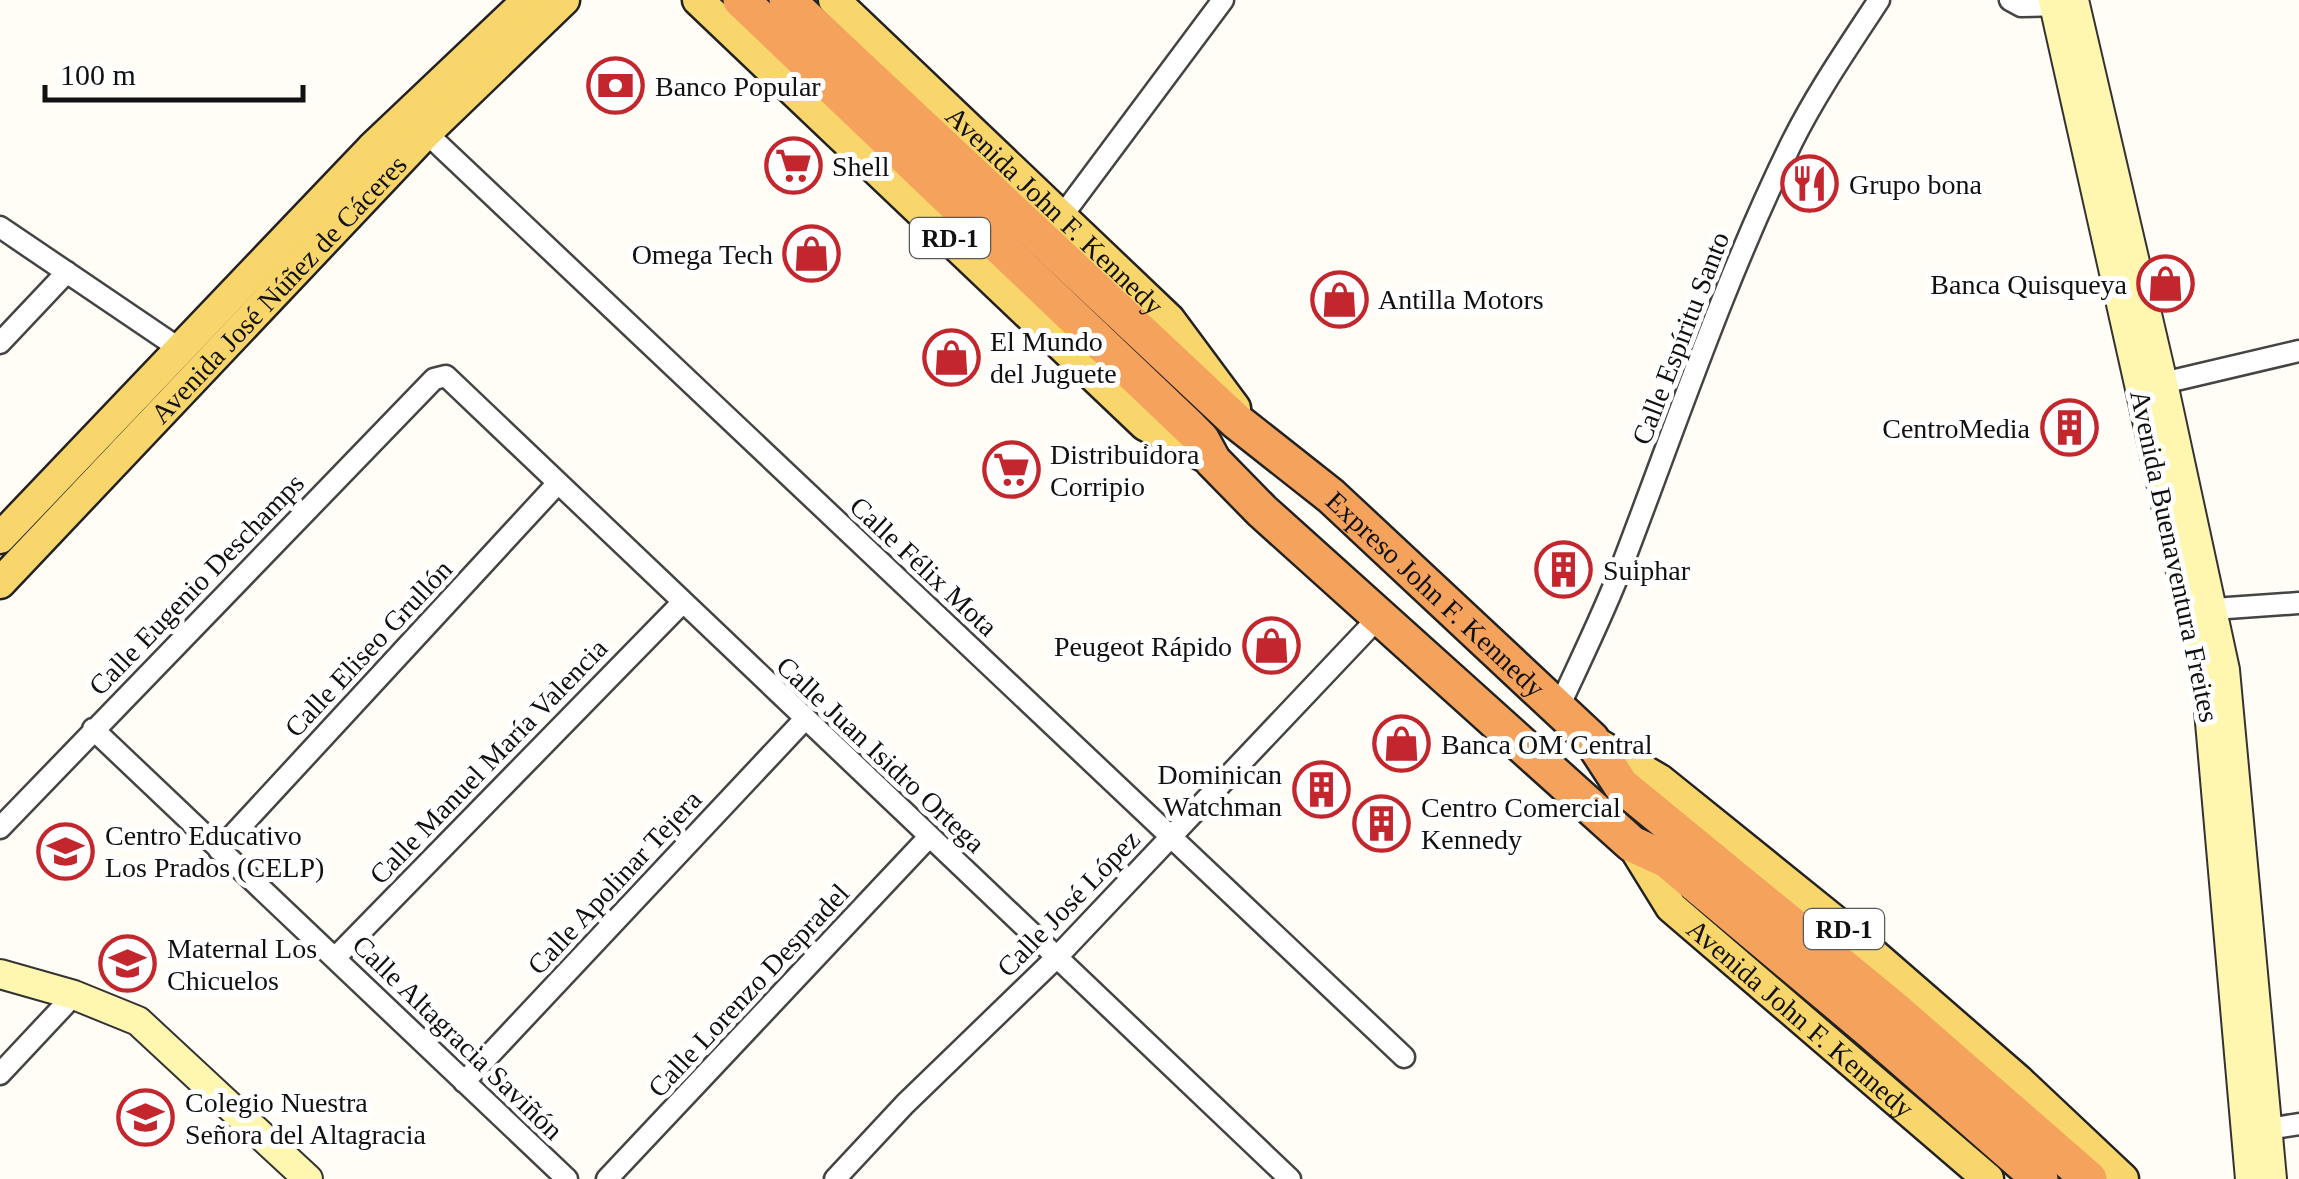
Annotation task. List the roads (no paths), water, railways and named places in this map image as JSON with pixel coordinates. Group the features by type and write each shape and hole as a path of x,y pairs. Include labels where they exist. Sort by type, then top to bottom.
{"highway":[{"name":"Expreso John F. Kennedy","path":"741,0 1181,420 1201,440 1213,461 1379,618 1632,844 1739,901 1908,1021 2090,1179"},
{"name":"Expreso John F. Kennedy","path":"787,0 1257,440 1331,496 1591,740 1621,785 1739,901 2040,1179"}],"main road":[{"name":"Avenida José Núñez de Cáceres","path":"0,582 528,0"},
{"name":"Avenida José Núñez de Cáceres","path":"0,538 180,349 417,124 564,0"},
{"name":"RD-1","path":"698,0 1145,425 1213,461"},
{"name":"Avenida John F. Kennedy","path":"834,0 1169,319 1257,440"},
{"name":"Avenida Buenaventura Freites","path":"2063,3 2163,383 2203,609 2250,1179"},
{"name":"Avenida Buenaventura Freites","path":"2063,3 2231,719 2272,1179"},
{"name":"RD-1","path":"1591,740 1660,780 1772,869 1927,999 2123,1179"},
{"name":"Avenida John F. Kennedy","path":"1632,844 1671,907 1988,1179"},
{"path":"0,974 74,995 138,1021 308,1179"}],"street":[{"path":"1062,216 1223,0"},
{"name":"Calle Espíritu Santo","path":"1558,709 1621,568 1717,313 1765,199 1829,77 1880,0"},
{"path":"2010,0 2021,6 2063,3"},
{"name":"Calle Félix Mota","path":"417,124 1404,1057"},
{"path":"0,226 180,349"},
{"path":"0,343 67,272"},
{"path":"2163,383 2299,351"},
{"name":"Calle Juan Isidro Ortega","path":"434,379 446,376 1290,1179"},
{"name":"Calle Eugenio Deschamps","path":"0,828 434,379"},
{"name":"Calle Eliseo Grullón","path":"218,850 558,483"},
{"path":"2203,609 2299,603"},
{"name":"Calle Manuel María Valencia","path":"334,958 682,604"},
{"name":"Calle José López","path":"835,1179 905,1104 1058,957 1379,618"},
{"name":"Calle Apolinar Tejera","path":"464,1082 804,720"},
{"name":"Calle Altagracia Saviñón","path":"93,729 567,1179"},
{"name":"Calle Lorenzo Despradel","path":"607,1179 928,838"},
{"path":"0,1074 74,995"},
{"path":"2268,1129 2299,1124"}],"place":[{"name":"Banco Popular","path":"616,86"},
{"name":"Shell","path":"793,166"},
{"name":"Grupo bona","path":"1810,184"},
{"name":"Omega Tech","path":"812,254"},
{"name":"Banca Quisqueya","path":"2166,284"},
{"name":"Antilla Motors","path":"1339,299"},
{"name":"El Mundo del Juguete","path":"951,357"},
{"name":"CentroMedia","path":"2069,428"},
{"name":"Distribuidora Corripio","path":"1011,470"},
{"name":"Suiphar","path":"1564,570"},
{"name":"Peugeot Rápido","path":"1271,646"},
{"name":"Banca OM Central","path":"1402,744"},
{"name":"Dominican Watchman","path":"1321,790"},
{"name":"Centro Comercial Kennedy","path":"1382,823"},
{"name":"Centro Educativo Los Prados (CELP)","path":"66,851"},
{"name":"Maternal Los Chicuelos","path":"128,964"},
{"name":"Colegio Nuestra Señora del Altagracia","path":"146,1118"}]}
